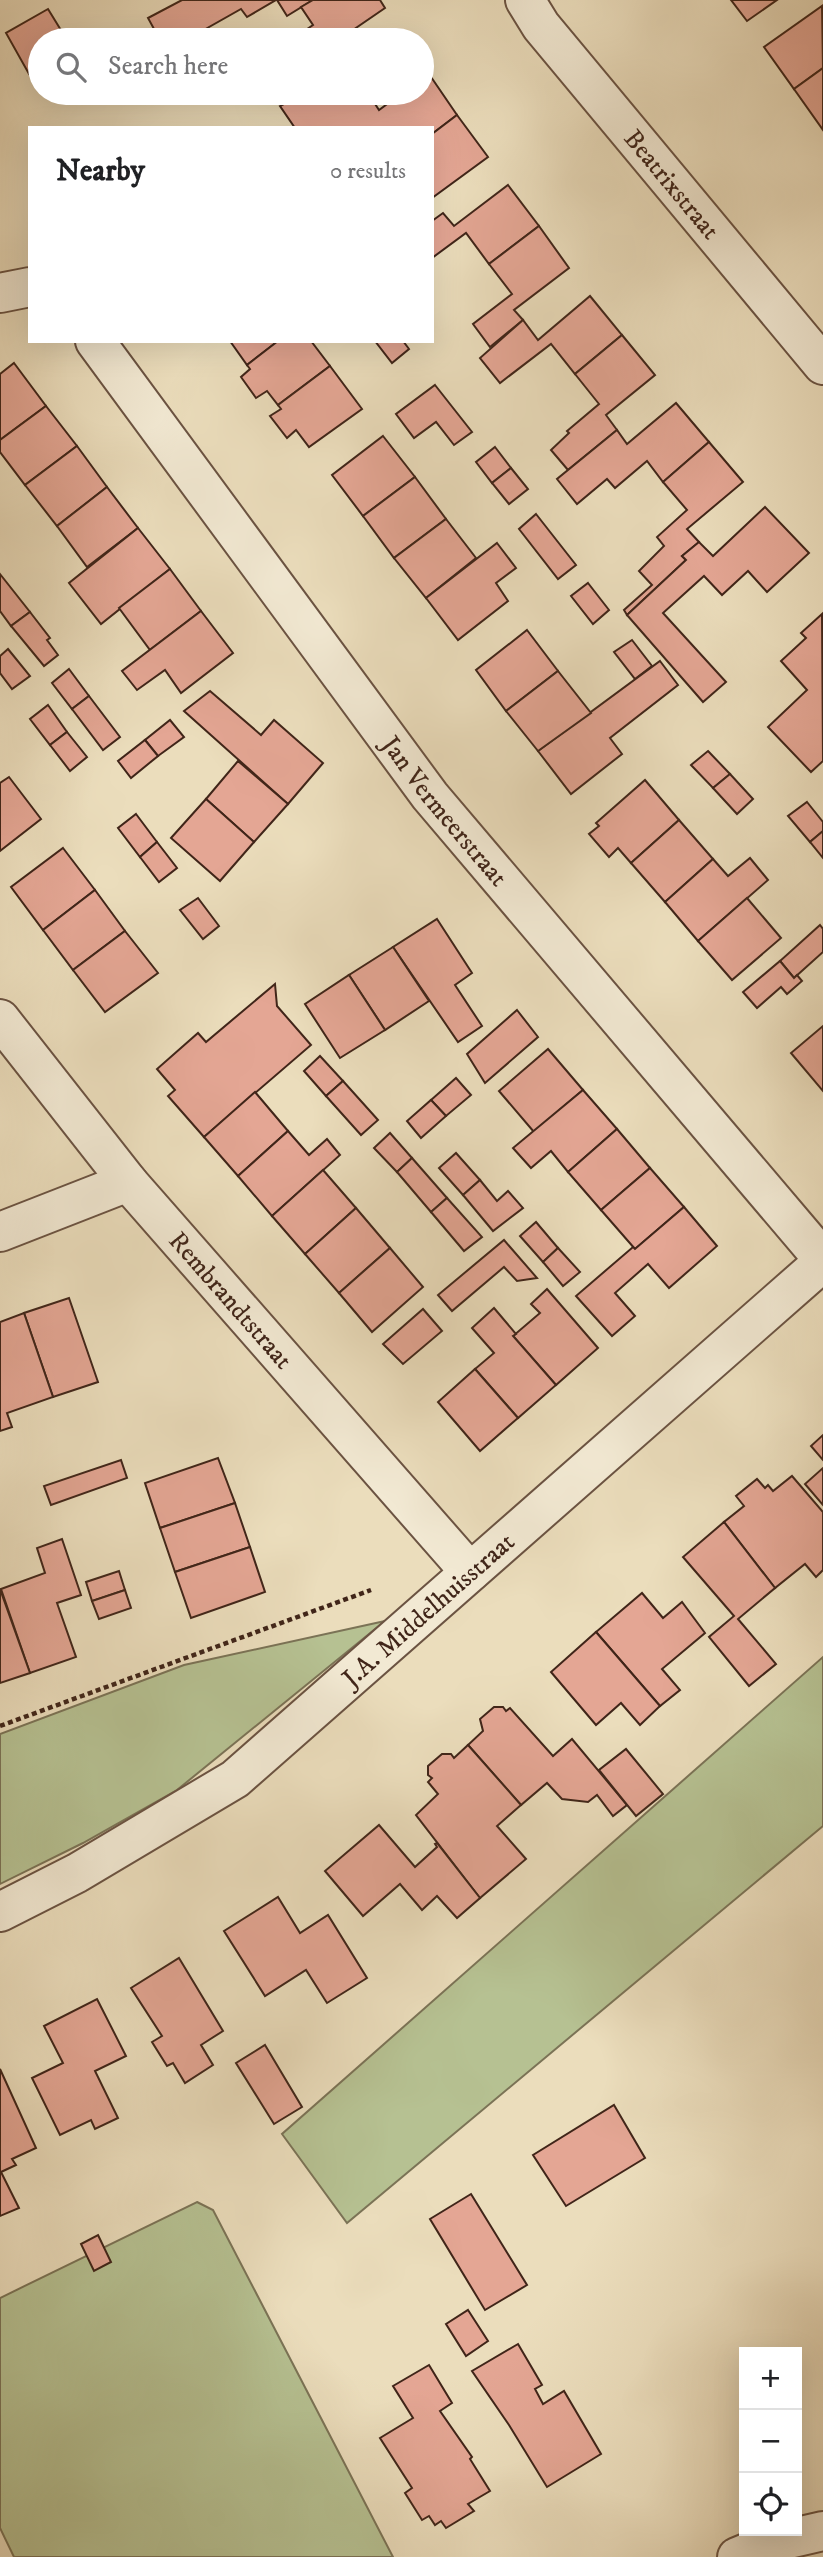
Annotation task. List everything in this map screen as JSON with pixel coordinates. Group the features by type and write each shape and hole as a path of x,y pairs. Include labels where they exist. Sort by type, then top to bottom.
{"street":[{"name":"Beatrixstraat","path":"525,0 541,26 823,365"},
{"path":"0,293 28,287"},
{"name":"Jan Vermeerstraat","path":"96,343 430,796 823,1260"},
{"name":"Rembrandtstraat","path":"0,1019 128,1182 470,1572"},
{"path":"0,1232 128,1182"},
{"name":"J.A. Middelhuisstraat","path":"0,1912 77,1873 235,1779 823,1260"},
{"path":"737,2557 771,2543 823,2530"}],"path":[{"path":"0,1726 380,1587"}],"green space":[{"path":"385,1621 177,1790 83,1843 0,1884 0,1734 184,1665"},
{"path":"823,1657 823,1826 347,2223 282,2134"},
{"path":"197,2202 213,2210 393,2557 14,2557 0,2528 0,2298"}],"building":[{"path":"182,0 276,0 247,17 241,9 207,28 153,28 148,18"},
{"path":"277,0 313,0 287,16"},
{"path":"313,0 380,0 385,8 356,28 309,28 313,25 301,7"},
{"path":"731,0 777,0 747,21"},
{"path":"822,6 823,68 794,89 764,47"},
{"path":"48,9 60,28 28,28 28,72 6,33"},
{"path":"823,68 823,130 794,89"},
{"path":"434,81 457,115 434,132 434,126 294,126 280,106 376,105 379,110 386,105 434,105"},
{"path":"457,115 488,157 434,197 434,132"},
{"path":"508,185 539,226 489,264 466,233 434,257 434,220 443,213 454,226"},
{"path":"539,226 569,268 514,310 523,320 490,347 473,324 512,294 489,264"},
{"path":"590,296 622,335 575,374 551,344 500,383 480,358 523,320 538,340"},
{"path":"622,335 655,375 606,415 617,430 568,470 551,450 569,433 567,431 599,404 575,374"},
{"path":"231,343 275,343 247,365"},
{"path":"275,343 313,343 330,366 278,405 267,391 256,398 241,377 250,369 247,365"},
{"path":"377,343 404,343 409,349 392,363"},
{"path":"14,363 46,406 0,440 0,374"},
{"path":"330,366 362,409 309,447 296,430 287,438 270,416 281,409 278,405"},
{"path":"435,385 472,432 454,445 436,422 414,438 396,414"},
{"path":"676,403 709,442 663,482 647,461 615,488 607,479 577,504 557,479 617,430 627,444"},
{"path":"46,406 77,446 25,485 0,452 0,440"},
{"path":"383,436 415,477 363,516 332,475"},
{"path":"709,442 743,482 687,529 699,542 682,556 686,560 627,615 624,610 652,585 639,571 664,546 657,537 687,510 663,482"},
{"path":"77,446 107,487 57,526 25,485"},
{"path":"495,447 511,468 492,483 476,462"},
{"path":"511,468 528,489 509,504 492,483"},
{"path":"415,477 446,519 394,558 363,516"},
{"path":"107,487 138,528 87,567 57,526"},
{"path":"765,507 809,553 767,592 748,571 722,595 704,576 663,613 726,682 703,702 627,615 686,560 682,556 699,542 713,556"},
{"path":"536,514 576,565 558,579 519,529"},
{"path":"446,519 476,558 426,598 394,558"},
{"path":"138,528 170,569 101,624 69,583"},
{"path":"497,543 516,568 496,583 508,601 458,640 426,598"},
{"path":"170,569 201,611 150,650 119,608"},
{"path":"0,574 30,612 11,626 0,611"},
{"path":"588,583 609,610 593,624 571,596"},
{"path":"201,611 233,653 181,693 165,670 137,690 122,671"},
{"path":"30,612 50,638 47,640 58,655 44,666 11,626"},
{"path":"822,614 823,761 811,772 768,727 807,690 781,661 806,638 801,633"},
{"path":"527,630 558,671 506,711 476,670"},
{"path":"632,640 652,666 635,679 614,652"},
{"path":"8,649 30,676 12,689 0,673 0,656"},
{"path":"660,661 678,685 610,738 622,754 571,794 538,751"},
{"path":"69,669 89,696 72,709 52,683"},
{"path":"558,671 591,713 538,751 506,711"},
{"path":"210,691 261,735 274,720 323,763 288,804 184,711"},
{"path":"89,696 120,737 103,750 72,709"},
{"path":"48,705 67,732 50,745 30,719"},
{"path":"170,720 184,737 158,756 145,740"},
{"path":"67,732 87,757 70,771 50,745"},
{"path":"145,740 158,756 131,778 118,761"},
{"path":"708,751 730,774 713,788 691,765"},
{"path":"238,761 288,804 254,842 206,799"},
{"path":"730,774 753,799 737,814 713,788"},
{"path":"9,777 41,819 0,851 0,783"},
{"path":"645,780 679,820 631,863 618,848 609,857 589,834 599,826 596,823"},
{"path":"206,799 254,842 220,881 171,838"},
{"path":"807,802 823,822 823,831 810,842 788,816"},
{"path":"136,814 157,842 140,857 118,828"},
{"path":"679,820 713,859 665,902 631,863"},
{"path":"823,831 823,858 810,842"},
{"path":"157,842 177,868 159,882 140,857"},
{"path":"63,848 95,890 43,930 11,887"},
{"path":"750,858 768,880 698,941 665,902 713,859 728,876"},
{"path":"95,890 125,931 73,970 43,930"},
{"path":"198,898 219,926 203,939 180,910"},
{"path":"747,898 781,938 732,980 698,941"},
{"path":"437,919 472,973 455,985 482,1026 458,1042 393,947"},
{"path":"820,925 823,929 823,952 794,978 780,961"},
{"path":"125,931 158,973 105,1012 73,970"},
{"path":"393,947 429,1001 385,1030 349,975"},
{"path":"780,961 794,978 797,975 802,981 787,994 781,987 757,1008 743,992"},
{"path":"349,975 385,1030 340,1058 305,1004"},
{"path":"275,984 277,1006 311,1045 204,1137 168,1096 175,1090 157,1069 198,1033 206,1042"},
{"path":"517,1010 538,1037 485,1083 467,1054"},
{"path":"823,1026 823,1091 791,1053"},
{"path":"548,1049 583,1090 534,1132 499,1091"},
{"path":"320,1056 343,1081 326,1096 304,1071"},
{"path":"456,1078 471,1095 446,1116 431,1100"},
{"path":"343,1081 378,1120 361,1135 326,1096"},
{"path":"583,1090 617,1129 568,1172 551,1151 531,1168 513,1148"},
{"path":"255,1092 288,1131 238,1176 204,1137"},
{"path":"431,1100 446,1116 421,1138 407,1121"},
{"path":"617,1129 650,1168 601,1210 568,1172"},
{"path":"288,1131 309,1155 327,1139 340,1155 272,1216 238,1176"},
{"path":"390,1133 412,1158 397,1172 374,1148"},
{"path":"456,1153 480,1180 463,1195 439,1168"},
{"path":"412,1158 447,1198 431,1212 397,1172"},
{"path":"650,1168 684,1207 635,1249 601,1210"},
{"path":"323,1170 356,1208 305,1254 272,1216"},
{"path":"480,1180 497,1201 508,1191 523,1208 493,1231 463,1195"},
{"path":"447,1198 482,1237 464,1251 431,1212"},
{"path":"684,1207 717,1246 669,1288 648,1264 615,1293 635,1316 612,1336 576,1296"},
{"path":"356,1208 390,1248 339,1293 305,1254"},
{"path":"536,1222 558,1248 543,1262 520,1236"},
{"path":"504,1240 537,1278 517,1281 504,1267 452,1311 438,1295"},
{"path":"390,1248 423,1287 372,1332 339,1293"},
{"path":"558,1248 580,1272 563,1286 543,1262"},
{"path":"547,1289 598,1348 556,1385 513,1336 540,1313 531,1304"},
{"path":"69,1298 98,1382 53,1397 24,1313"},
{"path":"494,1308 516,1334 513,1336 556,1385 518,1418 475,1369 494,1353 472,1328"},
{"path":"423,1309 442,1331 403,1364 383,1344"},
{"path":"24,1313 53,1397 7,1413 12,1427 0,1431 0,1322"},
{"path":"475,1369 518,1418 480,1451 438,1402"},
{"path":"823,1435 823,1460 811,1446"},
{"path":"218,1458 235,1503 160,1528 145,1483"},
{"path":"121,1460 127,1478 51,1505 44,1486"},
{"path":"823,1468 823,1505 805,1484"},
{"path":"792,1476 823,1512 823,1570 816,1577 805,1564 775,1588 724,1522 744,1506 736,1496 757,1479 765,1488 768,1485 773,1491"},
{"path":"235,1503 250,1547 175,1572 160,1528"},
{"path":"724,1522 775,1588 738,1619 776,1664 749,1686 709,1637 734,1616 683,1557"},
{"path":"62,1539 81,1595 57,1603 76,1657 30,1673 1,1589 45,1573 37,1548"},
{"path":"250,1547 265,1592 191,1618 175,1572"},
{"path":"119,1571 125,1590 92,1601 86,1582"},
{"path":"0,1589 30,1673 0,1683"},
{"path":"125,1590 131,1608 99,1619 92,1601"},
{"path":"642,1593 663,1618 682,1602 705,1633 662,1669 680,1690 660,1706 596,1632"},
{"path":"596,1632 660,1706 640,1725 621,1703 596,1725 551,1672"},
{"path":"494,1707 503,1707 506,1711 510,1708 553,1756 572,1739 627,1805 613,1816 597,1795 588,1802 562,1799 547,1783 521,1805 468,1745 483,1731 480,1719"},
{"path":"468,1745 521,1805 497,1826 526,1859 480,1898 416,1815 438,1794 428,1782 432,1778 428,1775 428,1766 442,1754 451,1754 454,1758"},
{"path":"626,1749 663,1794 636,1816 599,1770"},
{"path":"379,1825 415,1867 437,1847 437,1843 480,1898 457,1918 437,1896 422,1910 400,1884 363,1916 325,1871"},
{"path":"278,1897 300,1933 328,1915 367,1978 327,2003 306,1970 265,1996 224,1931"},
{"path":"179,1958 223,2031 201,2045 213,2065 185,2083 173,2063 167,2066 152,2042 162,2036 131,1988"},
{"path":"97,1999 126,2056 95,2071 118,2118 95,2129 91,2120 60,2135 32,2078 63,2063 44,2026"},
{"path":"265,2045 302,2107 274,2124 236,2063"},
{"path":"0,2069 36,2148 12,2159 16,2165 1,2172 19,2208 0,2216"},
{"path":"614,2105 645,2158 566,2206 533,2155"},
{"path":"471,2194 527,2285 485,2310 430,2219"},
{"path":"98,2235 111,2262 94,2271 81,2244"},
{"path":"468,2310 488,2341 466,2356 446,2324"},
{"path":"518,2344 542,2385 535,2389 543,2404 564,2391 601,2454 547,2487 472,2371"},
{"path":"429,2365 452,2403 440,2411 472,2457 470,2459 490,2491 468,2504 474,2511 446,2528 441,2521 435,2525 429,2516 422,2520 405,2493 412,2488 380,2438 413,2418 393,2386"}]}
